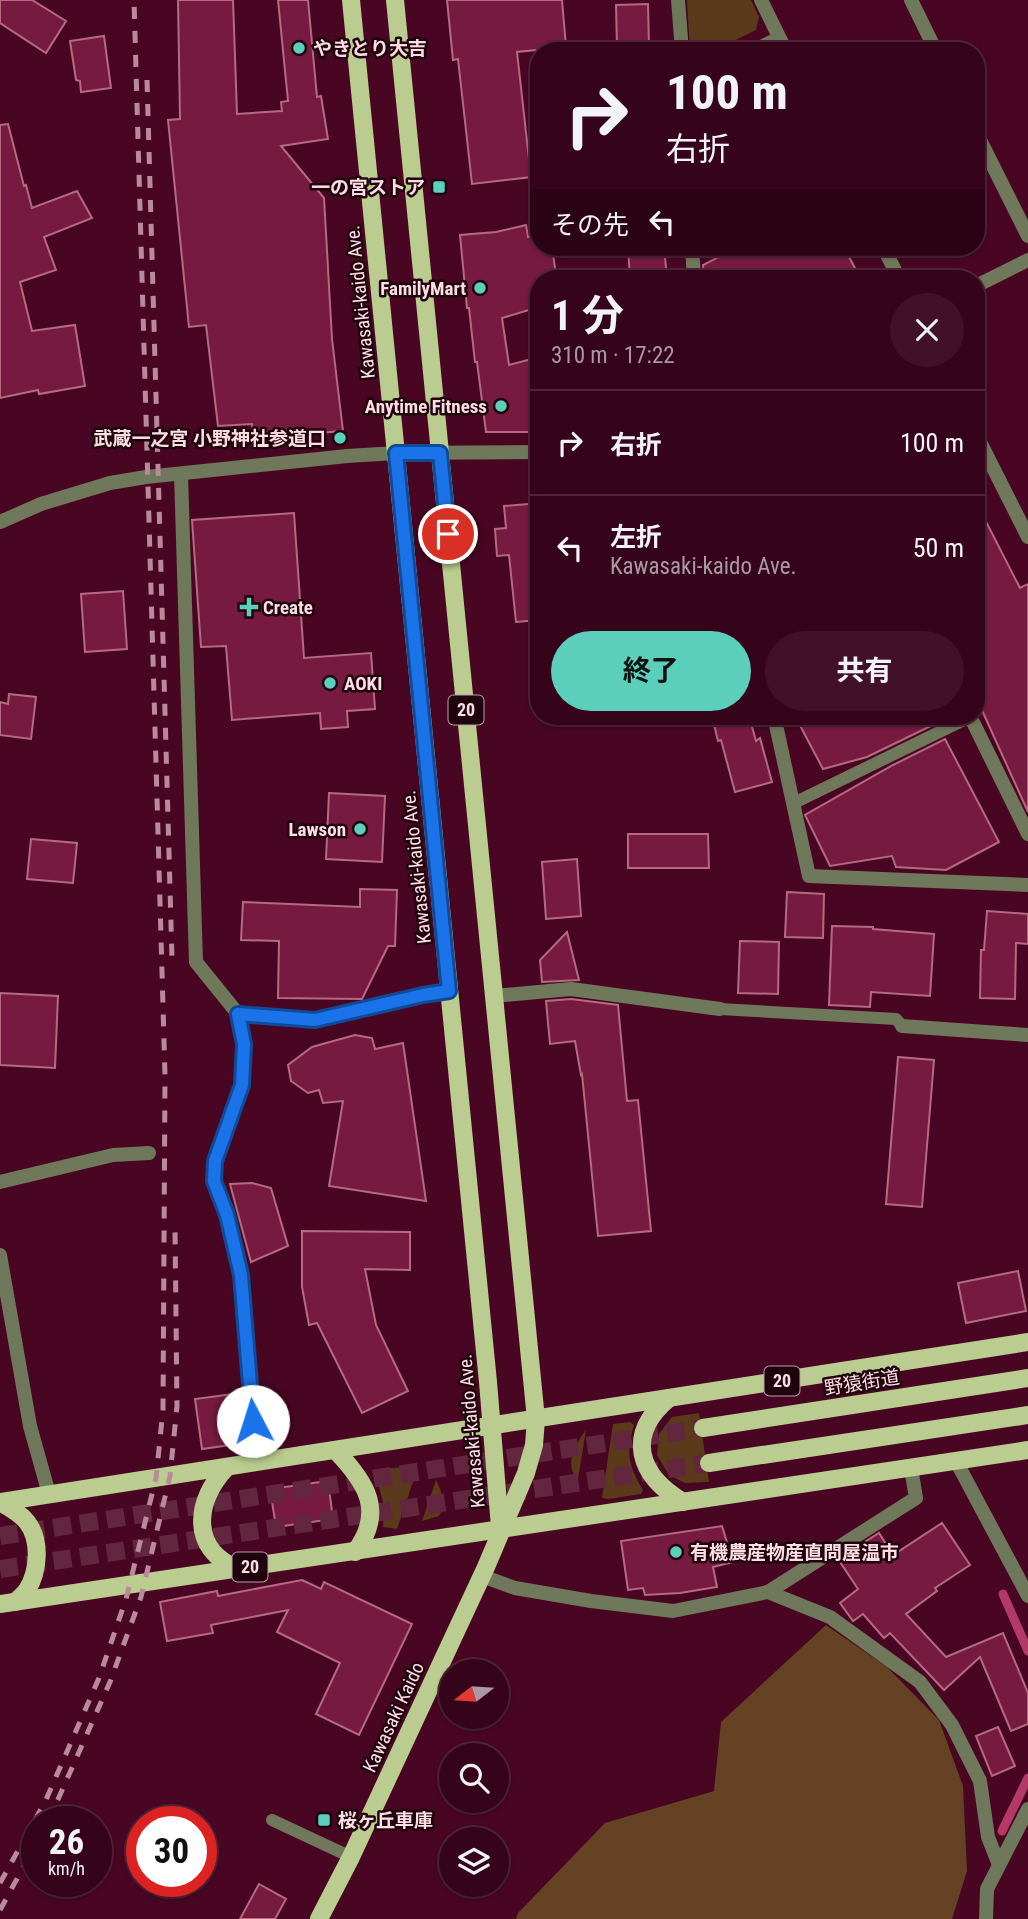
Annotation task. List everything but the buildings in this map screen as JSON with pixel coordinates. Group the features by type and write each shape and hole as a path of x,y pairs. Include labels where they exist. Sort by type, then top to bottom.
{"main road":[{"name":"Kawasaki-kaido Ave.","path":"351,0 501,1530"},
{"name":"Kawasaki-kaido Ave.","path":"395,0 536,1419 534,1445 526,1473 501,1530"},
{"name":"20","path":"0,1502 1028,1342"},
{"name":"野猿街道","path":"703,1428 1028,1378"},
{"path":"669,1398 656,1409 647,1423 642,1439 642,1456 646,1468 665,1492 683,1502"},
{"path":"709,1463 1028,1415"},
{"name":"20","path":"7,1603 1028,1450"},
{"path":"336,1451 357,1472 366,1487 369,1499 369,1525 365,1538 355,1552"},
{"path":"227,1467 207,1493 202,1513 202,1529 207,1545 217,1557 238,1569"},
{"name":"20","path":"0,1502 16,1511 28,1523 36,1542 37,1557 27,1590 7,1603"},
{"name":"Kawasaki Kaido","path":"319,1919 351,1857 501,1530"}],"street":[{"path":"678,0 681,42"},
{"path":"761,0 781,42"},
{"path":"911,0 932,42"},
{"path":"985,150 1028,236"},
{"path":"985,282 1028,260"},
{"path":"0,522 41,504 110,483 347,456 530,452"},
{"path":"985,452 1028,537"},
{"path":"181,474 196,962 238,1014 244,1044 242,1085 215,1161 214,1181 227,1215 241,1275 256,1463"},
{"path":"776,725 809,876 1028,885"},
{"path":"974,725 1028,834"},
{"path":"494,996 571,989 720,1009"},
{"path":"238,1014 315,1020 449,991"},
{"path":"902,1026 1028,1035"},
{"path":"0,1182 113,1155 149,1153"},
{"path":"0,1255 30,1426 49,1494"},
{"path":"956,1461 1028,1596"},
{"path":"482,1576 516,1588 673,1611 768,1592 916,1498 911,1468"},
{"path":"768,1592 830,1617 920,1682 953,1725 980,1781 988,1837 999,1865"},
{"path":"986,1919 987,1889 1028,1809"}],"lane":[{"path":"794,803 952,725"},
{"path":"720,1009 896,1019 902,1026"},
{"path":"272,1821 351,1857"}],"shaded area":[{"path":"687,0 751,0 759,17 756,30 731,42 689,42"},
{"path":"699,1413 709,1482 685,1483 669,1475 657,1455 659,1434 672,1417"},
{"path":"630,1422 634,1425 630,1459 643,1490 641,1494 602,1498 613,1424"},
{"path":"586,1430 578,1479 571,1461 578,1441"},
{"path":"416,1466 417,1470 397,1529 383,1527 384,1506 376,1476 382,1469"},
{"path":"436,1480 442,1498 441,1512 439,1516 422,1521"},
{"path":"826,1625 887,1667 939,1720 963,1786 967,1871 952,1919 516,1919 518,1913 605,1823 714,1791 721,1722"}],"waterway":[{"path":"1003,1594 1028,1651"},
{"path":"1002,1831 1028,1778"}],"tunnel":[{"path":"0,1536 703,1428"},
{"path":"0,1569 709,1463"}],"railway":[{"path":"0,1883 45,1802 99,1678 126,1599 156,1478 163,1410 165,1076 134,0"},
{"path":"147,80 172,959"},
{"path":"55,1806 110,1682 141,1597 170,1476 177,1406 175,1228"},
{"path":"0,1910 21,1871"}],"place":[{"name":"やきとり大吉","path":"299,48"},
{"name":"一の宮ストア","path":"439,187"},
{"name":"FamilyMart","path":"480,288"},
{"name":"Anytime Fitness","path":"501,406"},
{"name":"武蔵一之宮 小野神社参道口","path":"340,438"},
{"name":"Create","path":"249,607"},
{"name":"AOKI","path":"330,683"},
{"name":"Lawson","path":"360,829"},
{"name":"有機農産物産直問屋温市","path":"676,1552"},
{"name":"桜ヶ丘車庫","path":"324,1820"}],"route":[{"path":"253,1421 241,1275 227,1215 214,1181 215,1161 242,1085 244,1044 238,1014 315,1020 449,991 396,453 440,453 448,534"}]}
